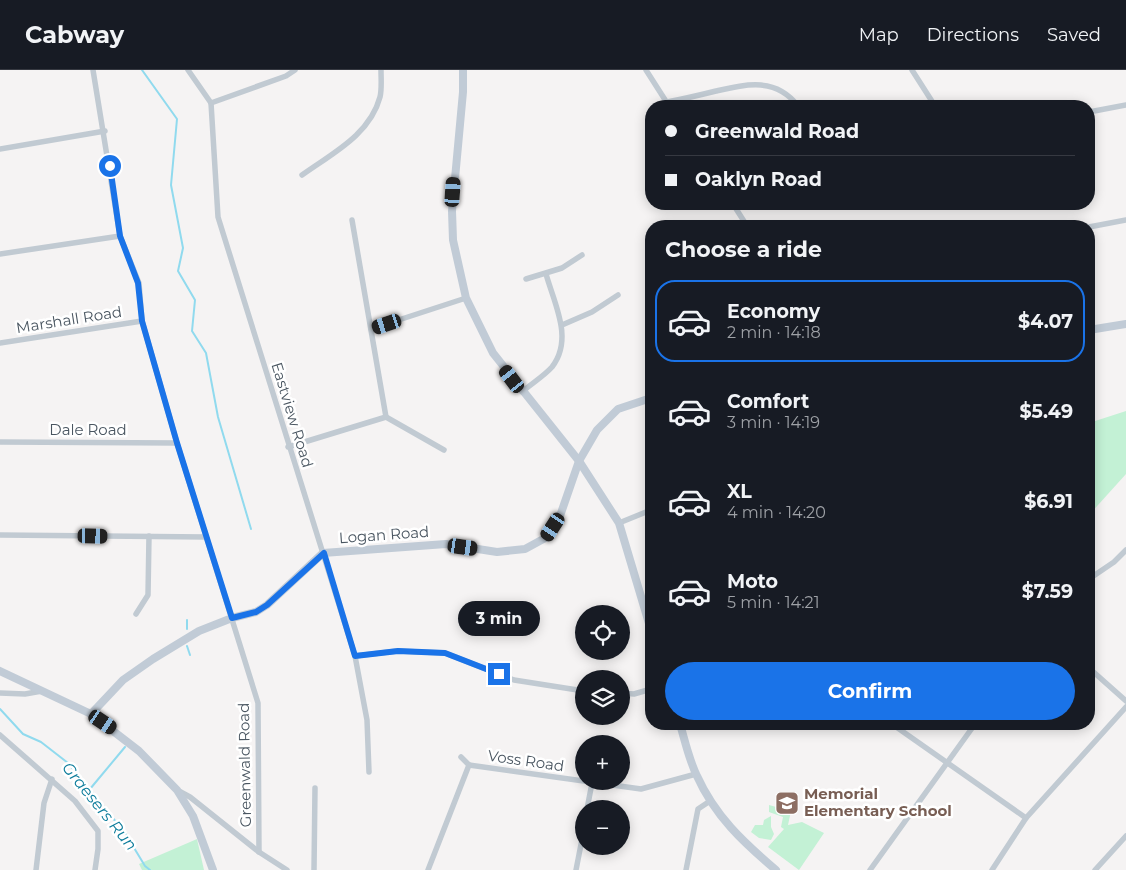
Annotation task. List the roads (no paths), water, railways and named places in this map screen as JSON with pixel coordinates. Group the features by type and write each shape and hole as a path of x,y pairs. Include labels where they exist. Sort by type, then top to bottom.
{"street":[{"name":"Greenwald Road","path":"93,70 120,236 138,283 142,321 177,443 258,703 259,852"},
{"path":"188,70 211,103 286,76 295,70"},
{"path":"302,175 352,139 370,120 380,96 381,70"},
{"path":"463,70 464,92 452,211 453,240 466,298 493,353 522,392 579,461 619,523 645,610"},
{"path":"646,70 665,100"},
{"path":"912,70 931,100"},
{"path":"685,100 755,83 773,86 784,92 792,100"},
{"name":"Eastview Road","path":"211,103 218,217 288,447 324,553 355,656 367,720 369,772"},
{"path":"1095,111 1126,105"},
{"path":"0,149 104,131"},
{"path":"352,220 386,417"},
{"path":"1095,226 1126,220"},
{"path":"0,254 120,236"},
{"path":"526,279 562,268 582,255"},
{"path":"522,392 552,367 561,348 562,325 546,274"},
{"path":"562,325 592,312 618,295"},
{"path":"371,329 466,298"},
{"name":"Marshall Road","path":"0,343 142,321"},
{"path":"1095,329 1126,324"},
{"name":"Logan Road","path":"91,714 124,680 153,659 199,631 232,618 256,612 267,605 324,553 446,544 496,552 525,549 547,537 560,516 579,461 597,430 618,409 645,400"},
{"path":"288,447 386,417 444,450"},
{"name":"Dale Road","path":"0,442 177,443"},
{"path":"619,523 645,512"},
{"path":"0,535 206,537"},
{"path":"136,614 148,595 149,536"},
{"path":"1095,575 1114,562 1126,550"},
{"path":"355,656 398,651 445,653 514,680 575,690"},
{"path":"0,671 91,714 139,751 177,790 193,816 213,870"},
{"path":"1095,673 1126,701"},
{"path":"0,693 25,694 42,691"},
{"path":"630,694 645,691"},
{"path":"992,870 1026,818 1126,707"},
{"path":"682,730 696,774 710,801 740,840 776,870"},
{"path":"901,730 1026,818"},
{"path":"870,870 970,730"},
{"path":"0,735 75,801 98,831 95,870"},
{"path":"428,870 469,765 461,757"},
{"name":"Voss Road","path":"469,765 575,781"},
{"name":"Voss Road","path":"630,788 641,789 696,774"},
{"path":"36,870 44,803 52,779"},
{"path":"314,870 315,788"},
{"path":"177,790 259,852 287,870"},
{"path":"686,870 698,808 710,801"},
{"path":"1095,870 1126,836"},
{"path":"576,870 579,855"}],"waterway":[{"path":"142,70 177,119 171,185 183,248 178,271 195,300 192,331 206,353 218,417 251,529"},
{"path":"187,620 187,629"},
{"path":"187,646 190,655"},
{"name":"Graesers Run","path":"0,709 23,734 41,742 68,763 125,833 145,866 150,870"},
{"path":"90,789 125,747"}],"place":[{"name":"Memorial Elementary School","path":"787,803"}]}
